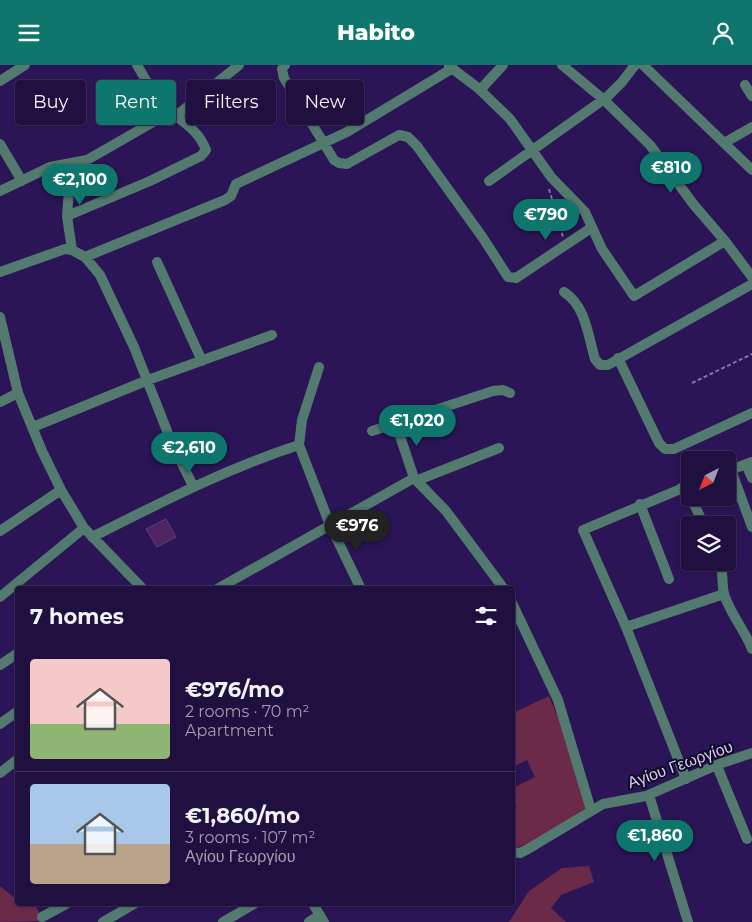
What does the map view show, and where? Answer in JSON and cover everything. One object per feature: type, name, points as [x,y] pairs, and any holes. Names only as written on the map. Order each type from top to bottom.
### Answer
[{"type":"street","points":[[0,81],[25,65]]},
{"type":"street","points":[[137,65],[145,80]]},
{"type":"street","points":[[68,216],[150,181],[201,156],[206,150],[203,141],[196,132],[176,115],[239,65]]},
{"type":"street","points":[[480,90],[503,65]]},
{"type":"street","points":[[562,65],[603,99],[650,145],[694,205],[725,241],[752,277]]},
{"type":"street","points":[[489,181],[534,151],[603,99],[622,82],[635,65]]},
{"type":"street","points":[[643,65],[752,170]]},
{"type":"street","points":[[282,66],[284,78],[334,160],[339,163],[347,164],[399,135],[408,137],[483,238],[508,277],[516,278],[591,227]]},
{"type":"street","points":[[85,257],[225,200],[231,196],[236,185],[325,144],[451,67],[480,90],[510,119],[551,177],[585,212],[602,249],[634,296],[725,241]]},
{"type":"street","points":[[746,85],[752,96]]},
{"type":"street","points":[[0,191],[50,167],[87,160],[148,125]]},
{"type":"street","points":[[724,143],[752,127]]},
{"type":"street","points":[[0,144],[22,181]]},
{"type":"street","points":[[71,163],[68,216],[72,250]]},
{"type":"street","points":[[0,272],[55,252],[72,250],[85,257],[100,275],[148,380],[172,441],[193,486]]},
{"type":"street","points":[[157,262],[202,361]]},
{"type":"street","points":[[564,292],[571,296],[582,311],[595,359],[600,365],[608,365],[752,284]]},
{"type":"street","points":[[0,317],[18,393],[61,490],[84,529],[140,586]]},
{"type":"street","points":[[33,427],[148,380],[272,335]]},
{"type":"street","points":[[618,358],[660,443],[665,449],[674,449],[752,413]]},
{"type":"street","points":[[319,367],[302,420],[300,445],[303,459],[330,525],[359,586]]},
{"type":"street","points":[[372,431],[493,391],[503,389],[510,393]]},
{"type":"street","points":[[0,401],[18,393]]},
{"type":"street","points":[[396,424],[416,479],[471,541],[502,586]]},
{"type":"street","points":[[92,537],[193,486],[255,459],[300,445]]},
{"type":"street","points":[[221,586],[416,479],[499,448]]},
{"type":"street","points":[[736,468],[749,463],[752,478]]},
{"type":"street","points":[[736,487],[752,527]]},
{"type":"street","points":[[681,488],[583,530],[626,627],[686,779]]},
{"type":"street","points":[[0,531],[61,490]]},
{"type":"street","points":[[640,504],[669,579]]},
{"type":"street","points":[[0,597],[84,529]]},
{"type":"street","points":[[723,571],[724,594],[734,619],[748,638],[752,648]]},
{"type":"street","points":[[626,627],[724,594]]},
{"type":"street","points":[[515,609],[558,700],[591,810]]},
{"type":"street","points":[[0,665],[15,655]]},
{"type":"street","points":[[0,724],[15,713]]},
{"type":"street","name":"Αγίου Γεωργίου","points":[[515,852],[520,853],[528,849],[603,804],[649,795],[752,753]]},
{"type":"street","points":[[0,773],[15,761]]},
{"type":"street","points":[[717,766],[747,839]]},
{"type":"street","points":[[649,795],[688,922]]},
{"type":"street","points":[[42,917],[62,906]]},
{"type":"street","points":[[103,922],[131,906]]},
{"type":"street","points":[[223,922],[251,906]]},
{"type":"street","points":[[310,922],[322,919],[314,906]]},
{"type":"path","points":[[551,177],[550,194],[564,245]]},
{"type":"path","points":[[692,383],[752,354]]},
{"type":"shaded area","points":[[549,696],[560,722],[586,808],[540,838],[515,847],[515,808],[517,807],[515,787],[535,777],[527,760],[515,766],[515,712]]},
{"type":"shaded area","points":[[589,866],[594,882],[561,895],[551,908],[566,922],[509,922],[529,891],[562,868]]},
{"type":"shaded area","points":[[0,886],[15,898],[15,906],[36,907],[44,921],[0,922]]},
{"type":"building","points":[[166,519],[176,537],[157,547],[146,529]]}]
